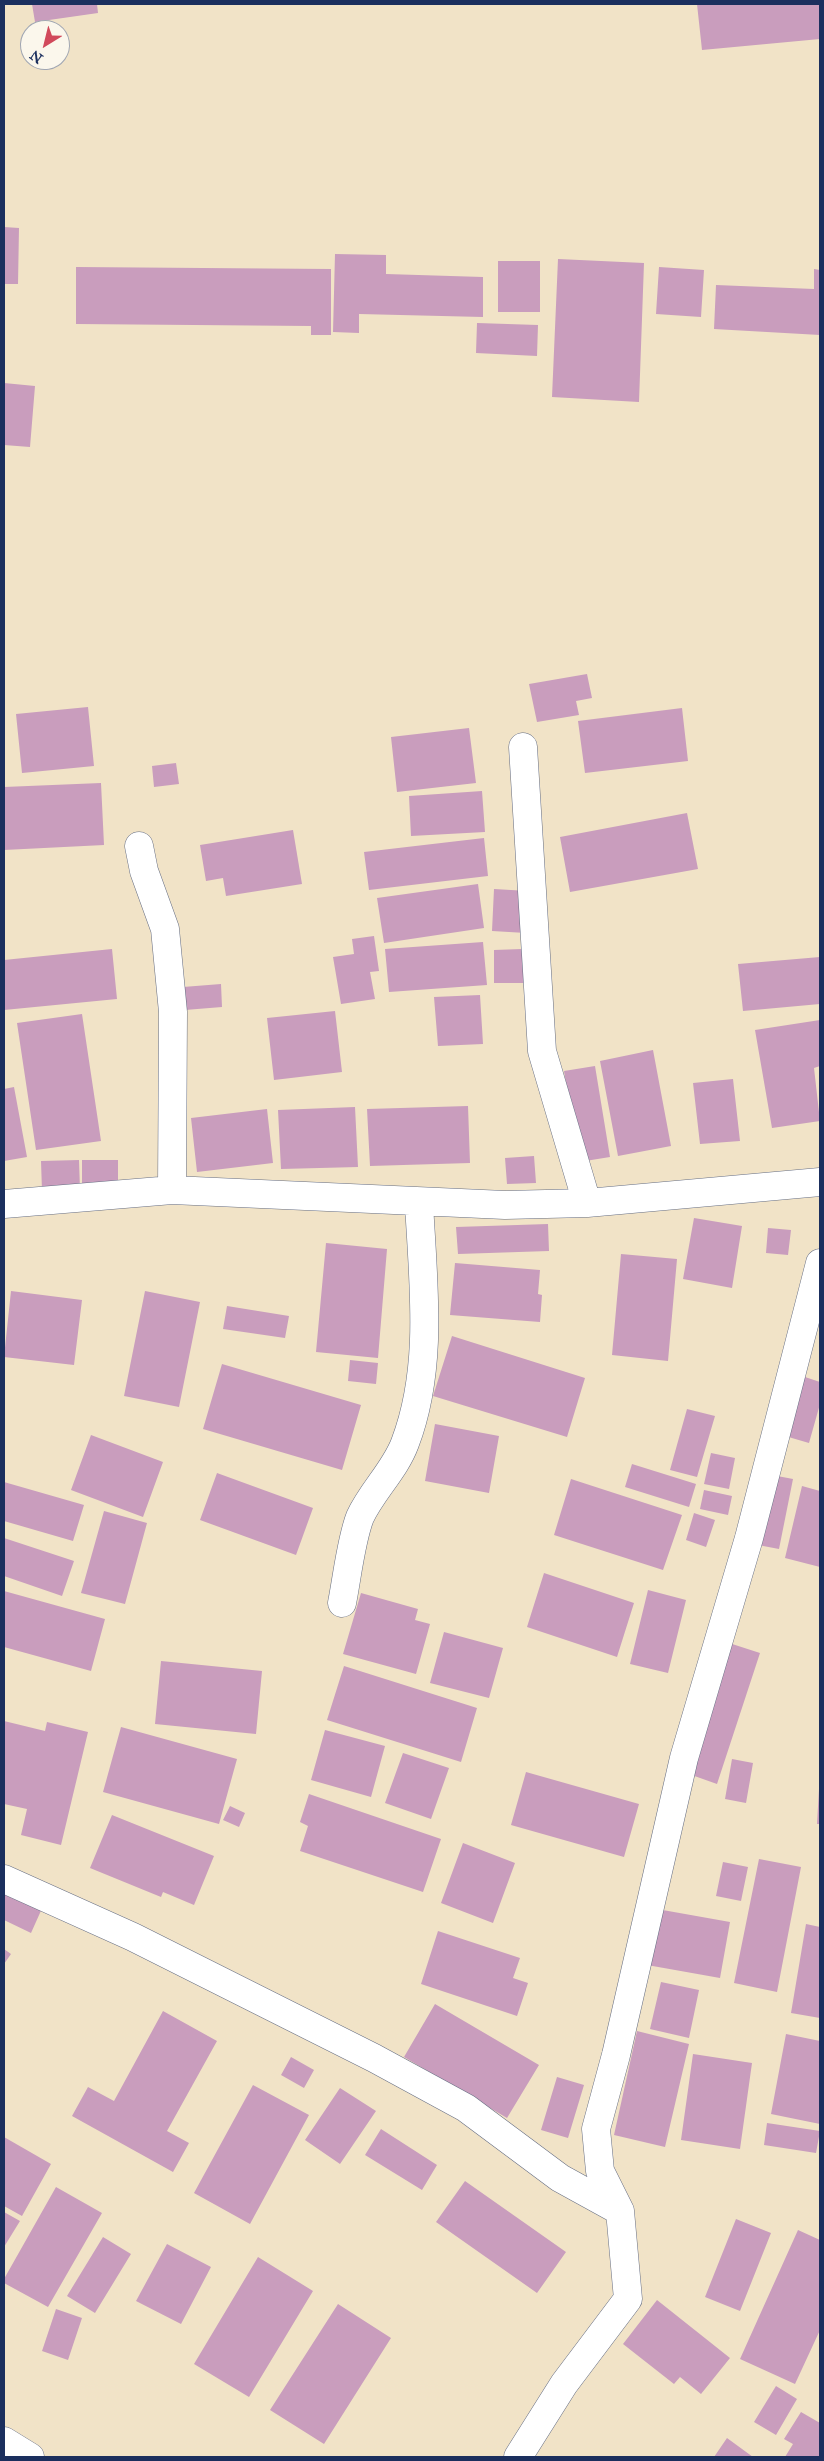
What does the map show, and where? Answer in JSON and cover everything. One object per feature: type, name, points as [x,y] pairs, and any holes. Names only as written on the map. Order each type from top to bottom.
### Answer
[{"type":"street","points":[[523,747],[542,1051],[587,1203]]},
{"type":"street","points":[[139,846],[144,871],[165,929],[172,1012],[172,1190]]},
{"type":"street","points":[[4,1204],[172,1190],[419,1203],[505,1205],[587,1203],[820,1182]]},
{"type":"street","points":[[342,1603],[359,1519],[405,1444],[415,1409],[423,1365],[425,1306],[419,1203]]},
{"type":"street","points":[[518,2457],[564,2384],[628,2299],[620,2211],[600,2171],[596,2129],[616,2055],[684,1758],[749,1538],[820,1263]]},
{"type":"street","points":[[4,1879],[133,1936],[382,2062],[466,2108],[560,2178],[620,2211]]},
{"type":"street","points":[[4,2441],[30,2457]]},
{"type":"building","points":[[32,4],[97,4],[98,13],[49,20],[35,20]]},
{"type":"building","points":[[697,4],[820,4],[820,39],[702,50]]},
{"type":"building","points":[[4,227],[19,228],[18,284],[4,284]]},
{"type":"building","points":[[335,254],[386,255],[386,274],[483,277],[483,317],[359,314],[359,333],[333,332]]},
{"type":"building","points":[[558,259],[644,263],[639,402],[552,397]]},
{"type":"building","points":[[498,261],[540,261],[540,312],[498,312]]},
{"type":"building","points":[[76,267],[331,269],[331,335],[311,335],[311,326],[76,324]]},
{"type":"building","points":[[659,267],[704,270],[701,317],[656,314]]},
{"type":"building","points":[[814,269],[820,270],[820,335],[714,329],[716,285],[814,289]]},
{"type":"building","points":[[477,323],[538,325],[537,356],[476,353]]},
{"type":"building","points":[[4,383],[35,386],[30,447],[4,445]]},
{"type":"building","points":[[587,674],[592,698],[576,701],[579,715],[537,722],[529,684]]},
{"type":"building","points":[[88,707],[94,766],[22,773],[16,714]]},
{"type":"building","points":[[682,708],[688,761],[585,773],[578,721]]},
{"type":"building","points":[[469,728],[476,783],[397,792],[391,737]]},
{"type":"building","points":[[176,763],[179,784],[154,787],[152,766]]},
{"type":"building","points":[[101,783],[104,845],[4,850],[4,787]]},
{"type":"building","points":[[482,791],[485,832],[411,836],[409,796]]},
{"type":"building","points":[[687,813],[698,869],[570,892],[560,837]]},
{"type":"building","points":[[293,830],[302,884],[226,896],[223,878],[206,881],[200,845]]},
{"type":"building","points":[[484,838],[488,876],[369,890],[364,852]]},
{"type":"building","points":[[478,884],[484,928],[384,943],[377,898]]},
{"type":"building","points":[[494,889],[528,891],[526,933],[492,931]]},
{"type":"building","points":[[374,936],[379,971],[370,972],[375,999],[341,1004],[333,957],[354,954],[352,939]]},
{"type":"building","points":[[483,942],[487,985],[389,992],[385,949]]},
{"type":"building","points":[[112,949],[117,999],[4,1010],[4,960]]},
{"type":"building","points":[[522,949],[524,983],[494,983],[494,950]]},
{"type":"building","points":[[820,957],[820,1004],[743,1011],[738,964]]},
{"type":"building","points":[[221,984],[222,1007],[185,1010],[183,987]]},
{"type":"building","points":[[480,995],[483,1044],[438,1046],[434,997]]},
{"type":"building","points":[[335,1011],[342,1072],[274,1080],[267,1018]]},
{"type":"building","points":[[82,1014],[101,1141],[36,1150],[17,1023]]},
{"type":"building","points":[[820,1020],[820,1066],[814,1068],[820,1121],[772,1128],[755,1030]]},
{"type":"building","points":[[653,1050],[671,1146],[618,1156],[600,1061]]},
{"type":"building","points":[[595,1066],[610,1157],[579,1162],[564,1071]]},
{"type":"building","points":[[733,1079],[740,1141],[700,1144],[693,1083]]},
{"type":"building","points":[[14,1087],[27,1157],[4,1161],[4,1089]]},
{"type":"building","points":[[468,1106],[470,1163],[370,1166],[367,1109]]},
{"type":"building","points":[[355,1107],[358,1167],[281,1169],[278,1110]]},
{"type":"building","points":[[267,1109],[273,1163],[197,1172],[191,1118]]},
{"type":"building","points":[[534,1156],[536,1183],[507,1184],[505,1158]]},
{"type":"building","points":[[79,1160],[80,1190],[42,1191],[41,1161]]},
{"type":"building","points":[[82,1160],[118,1160],[118,1187],[82,1187]]},
{"type":"building","points":[[694,1218],[742,1226],[732,1288],[683,1279]]},
{"type":"building","points":[[548,1224],[549,1251],[458,1254],[456,1227]]},
{"type":"building","points":[[768,1228],[791,1230],[788,1255],[766,1253]]},
{"type":"building","points":[[326,1243],[387,1249],[378,1358],[316,1352]]},
{"type":"building","points":[[621,1254],[677,1259],[668,1361],[612,1355]]},
{"type":"building","points":[[455,1263],[540,1270],[538,1294],[542,1295],[540,1322],[450,1315]]},
{"type":"building","points":[[11,1291],[82,1300],[74,1365],[4,1357]]},
{"type":"building","points":[[145,1291],[200,1302],[179,1407],[124,1396]]},
{"type":"building","points":[[227,1306],[289,1316],[285,1338],[223,1329]]},
{"type":"building","points":[[452,1336],[585,1378],[567,1437],[433,1396]]},
{"type":"building","points":[[350,1360],[378,1363],[376,1384],[348,1381]]},
{"type":"building","points":[[222,1364],[361,1405],[342,1470],[203,1429]]},
{"type":"building","points":[[802,1376],[820,1382],[820,1404],[809,1443],[785,1436]]},
{"type":"building","points":[[687,1409],[715,1416],[697,1477],[670,1470]]},
{"type":"building","points":[[435,1424],[499,1436],[489,1493],[425,1481]]},
{"type":"building","points":[[91,1435],[163,1462],[143,1517],[71,1490]]},
{"type":"building","points":[[711,1453],[735,1458],[729,1489],[704,1484]]},
{"type":"building","points":[[632,1464],[696,1484],[689,1507],[625,1487]]},
{"type":"building","points":[[217,1473],[313,1508],[296,1555],[200,1520]]},
{"type":"building","points":[[772,1475],[793,1479],[779,1549],[758,1545]]},
{"type":"building","points":[[571,1479],[682,1515],[663,1570],[554,1535]]},
{"type":"building","points":[[4,1482],[84,1505],[73,1541],[4,1521]]},
{"type":"building","points":[[802,1486],[820,1491],[820,1567],[785,1558]]},
{"type":"building","points":[[704,1490],[732,1496],[728,1515],[700,1509]]},
{"type":"building","points":[[104,1511],[147,1523],[125,1604],[81,1593]]},
{"type":"building","points":[[694,1513],[715,1520],[706,1547],[686,1540]]},
{"type":"building","points":[[4,1538],[74,1561],[62,1596],[4,1576]]},
{"type":"building","points":[[544,1573],[634,1603],[617,1657],[527,1627]]},
{"type":"building","points":[[648,1590],[686,1600],[668,1673],[630,1664]]},
{"type":"building","points":[[4,1591],[105,1619],[91,1671],[4,1647]]},
{"type":"building","points":[[361,1593],[418,1609],[415,1620],[430,1624],[416,1674],[343,1654]]},
{"type":"building","points":[[444,1632],[503,1648],[489,1698],[430,1683]]},
{"type":"building","points":[[729,1643],[760,1653],[717,1784],[686,1773]]},
{"type":"building","points":[[161,1661],[262,1671],[256,1734],[155,1724]]},
{"type":"building","points":[[344,1666],[477,1708],[461,1762],[327,1720]]},
{"type":"building","points":[[4,1721],[45,1731],[47,1722],[88,1732],[61,1845],[21,1835],[27,1809],[4,1804]]},
{"type":"building","points":[[121,1727],[237,1759],[219,1824],[103,1792]]},
{"type":"building","points":[[325,1730],[385,1746],[371,1797],[311,1780]]},
{"type":"building","points":[[403,1753],[449,1768],[431,1819],[385,1803]]},
{"type":"building","points":[[732,1759],[753,1763],[746,1803],[725,1799]]},
{"type":"building","points":[[526,1772],[639,1804],[624,1857],[511,1825]]},
{"type":"building","points":[[819,1789],[820,1824],[817,1824]]},
{"type":"building","points":[[309,1794],[441,1839],[423,1892],[300,1851],[308,1826],[300,1822]]},
{"type":"building","points":[[230,1806],[245,1813],[239,1827],[223,1820]]},
{"type":"building","points":[[112,1815],[214,1856],[194,1905],[163,1892],[161,1897],[90,1868]]},
{"type":"building","points":[[463,1843],[515,1863],[493,1923],[441,1903]]},
{"type":"building","points":[[759,1859],[801,1867],[777,1992],[734,1983]]},
{"type":"building","points":[[723,1862],[748,1867],[741,1901],[716,1896]]},
{"type":"building","points":[[4,1885],[44,1904],[31,1933],[4,1920]]},
{"type":"building","points":[[657,1909],[730,1922],[720,1978],[647,1965]]},
{"type":"building","points":[[806,1924],[820,1927],[820,2018],[791,2013]]},
{"type":"building","points":[[438,1931],[520,1958],[513,1978],[528,1983],[517,2016],[421,1984]]},
{"type":"building","points":[[4,1949],[11,1954],[4,1964]]},
{"type":"building","points":[[661,1982],[699,1990],[689,2038],[650,2029]]},
{"type":"building","points":[[435,2004],[539,2065],[507,2118],[404,2057]]},
{"type":"building","points":[[163,2011],[217,2041],[167,2131],[189,2143],[173,2172],[72,2116],[88,2087],[114,2101]]},
{"type":"building","points":[[637,2031],[689,2044],[665,2147],[614,2135]]},
{"type":"building","points":[[786,2034],[820,2041],[820,2124],[771,2114]]},
{"type":"building","points":[[693,2054],[752,2063],[740,2149],[681,2140]]},
{"type":"building","points":[[291,2057],[314,2070],[304,2088],[281,2075]]},
{"type":"building","points":[[557,2077],[584,2085],[568,2138],[541,2130]]},
{"type":"building","points":[[253,2085],[309,2115],[250,2224],[194,2193]]},
{"type":"building","points":[[340,2088],[376,2111],[340,2164],[305,2140]]},
{"type":"building","points":[[767,2123],[820,2131],[816,2153],[764,2145]]},
{"type":"building","points":[[381,2129],[437,2165],[422,2190],[365,2155]]},
{"type":"building","points":[[4,2137],[51,2164],[22,2216],[4,2206]]},
{"type":"building","points":[[465,2181],[566,2252],[537,2293],[436,2222]]},
{"type":"building","points":[[56,2187],[102,2213],[48,2307],[4,2283],[4,2279]]},
{"type":"building","points":[[4,2212],[20,2221],[4,2247]]},
{"type":"building","points":[[736,2219],[771,2233],[740,2311],[705,2297]]},
{"type":"building","points":[[798,2230],[820,2240],[820,2330],[795,2384],[740,2359]]},
{"type":"building","points":[[103,2237],[131,2254],[95,2313],[67,2296]]},
{"type":"building","points":[[167,2244],[211,2267],[181,2324],[136,2301]]},
{"type":"building","points":[[258,2257],[313,2291],[249,2397],[194,2364]]},
{"type":"building","points":[[657,2300],[730,2358],[701,2394],[680,2377],[674,2384],[623,2344]]},
{"type":"building","points":[[338,2304],[391,2338],[324,2444],[270,2410]]},
{"type":"building","points":[[56,2309],[82,2318],[68,2360],[42,2351]]},
{"type":"building","points":[[776,2386],[797,2399],[776,2435],[754,2422]]},
{"type":"building","points":[[801,2412],[820,2423],[820,2457],[785,2457],[793,2444],[784,2439]]},
{"type":"building","points":[[727,2438],[753,2457],[714,2457]]}]
